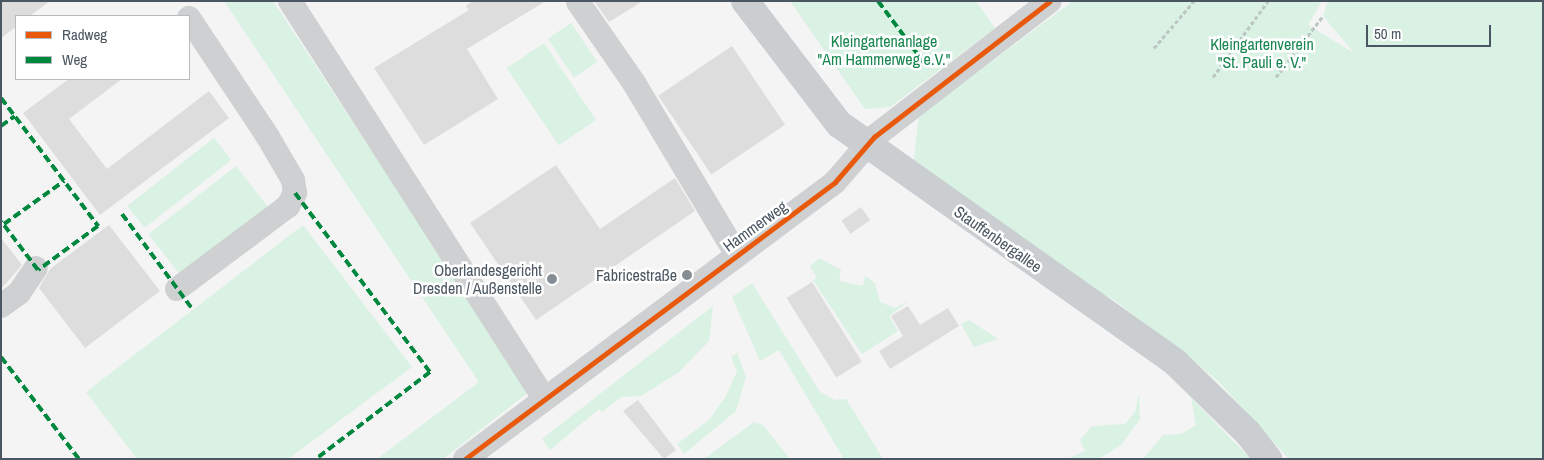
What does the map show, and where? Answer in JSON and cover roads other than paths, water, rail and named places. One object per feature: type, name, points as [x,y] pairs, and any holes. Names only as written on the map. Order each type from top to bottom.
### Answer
[{"type":"main road","name":"Stauffenbergallee","points":[[745,1],[839,124],[865,146],[1176,363],[1248,433],[1268,459]]},
{"type":"street","points":[[178,1],[187,15]]},
{"type":"street","points":[[290,1],[544,398]]},
{"type":"street","name":"Hammerweg","points":[[464,459],[835,182],[865,146],[1050,1]]},
{"type":"street","points":[[578,2],[634,83],[737,255]]},
{"type":"street","points":[[177,289],[288,206],[295,193],[293,180],[268,137],[190,20]]},
{"type":"street","points":[[1,306],[19,293],[36,268]]},
{"type":"place","name":"Fabricestraße","points":[[687,275]]},
{"type":"place","name":"Oberlandesgericht Dresden / Außenstelle","points":[[552,279]]},
{"type":"park label","name":"Kleingartenanlage \"Am Hammerweg e.V.\"","points":[[884,50]]},
{"type":"park label","name":"Kleingartenverein \"St. Pauli e. V.\"","points":[[1262,53]]}]
